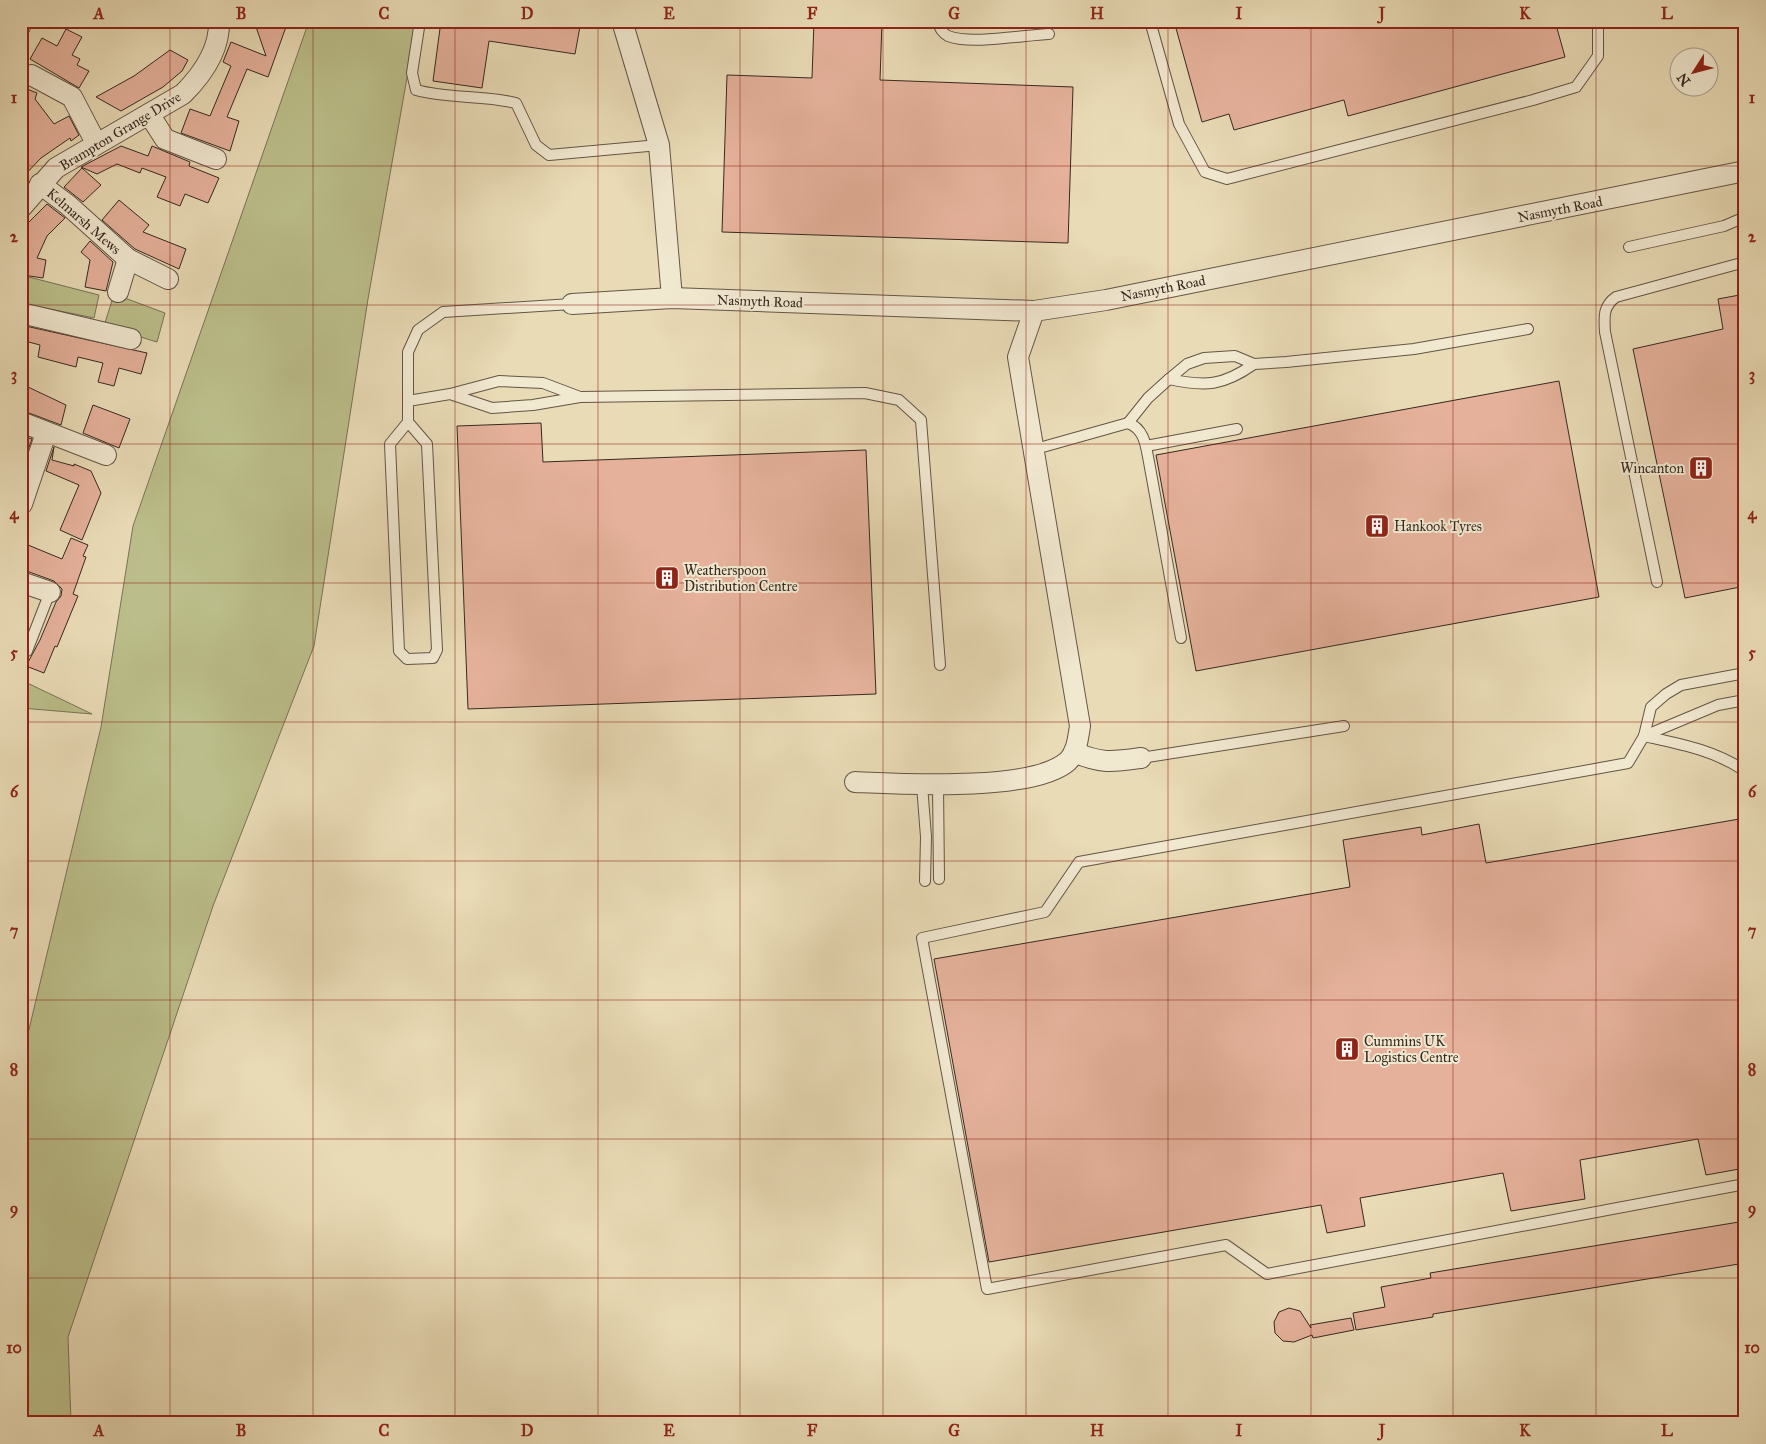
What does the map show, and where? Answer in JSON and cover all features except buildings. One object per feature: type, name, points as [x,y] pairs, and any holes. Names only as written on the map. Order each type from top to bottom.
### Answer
[{"type":"street","name":"Brampton Grange Drive","points":[[21,208],[40,184],[56,168],[183,94],[197,80],[214,47],[219,30],[219,21]]},
{"type":"street","points":[[622,21],[659,145],[672,298]]},
{"type":"street","points":[[31,75],[72,96],[96,143]]},
{"type":"street","points":[[149,114],[165,139],[216,159]]},
{"type":"street","name":"Nasmyth Road","points":[[572,304],[672,298],[1034,311],[1116,298],[1745,171]]},
{"type":"street","name":"Kelmarsh Mews","points":[[40,184],[68,205],[128,259],[168,279]]},
{"type":"street","name":"Kelmarsh Mews","points":[[118,292],[128,259]]},
{"type":"street","points":[[855,782],[930,785],[1032,778],[1056,770],[1068,760],[1078,742],[1080,726],[1032,450],[1018,357],[1034,311]]},
{"type":"street","points":[[21,314],[131,340]]},
{"type":"street","points":[[21,422],[106,455]]},
{"type":"street","points":[[22,504],[46,433]]},
{"type":"street","points":[[21,582],[50,592]]},
{"type":"street","points":[[1074,752],[1091,760],[1108,763],[1141,758]]},
{"type":"lane","points":[[420,21],[412,73],[416,90],[437,96],[497,98],[516,103],[536,145],[549,155],[659,145]]},
{"type":"lane","points":[[937,21],[941,30],[947,36],[963,40],[1049,34]]},
{"type":"lane","points":[[1150,21],[1179,124],[1204,172],[1227,179],[1533,100],[1576,87],[1598,56],[1598,21]]},
{"type":"lane","points":[[1629,246],[1724,226],[1745,217]]},
{"type":"lane","points":[[1657,582],[1605,332],[1604,314],[1608,302],[1616,296],[1745,262]]},
{"type":"lane","points":[[408,422],[427,444],[437,650],[432,658],[407,659],[398,652],[390,444],[408,422],[408,352],[418,330],[443,312],[572,304]]},
{"type":"lane","points":[[1032,450],[1128,423],[1148,398],[1169,379],[1188,364],[1204,358],[1235,356],[1254,364],[1414,349],[1528,329]]},
{"type":"lane","points":[[1169,379],[1195,385],[1213,383],[1234,378],[1254,364]]},
{"type":"lane","points":[[408,401],[450,394],[499,381],[543,383],[580,397]]},
{"type":"lane","points":[[450,394],[492,408],[533,405],[580,397],[865,393],[898,400],[920,420],[940,665]]},
{"type":"lane","points":[[1128,423],[1140,431],[1146,446],[1181,638]]},
{"type":"lane","points":[[1146,446],[1238,429]]},
{"type":"lane","points":[[21,648],[27,650],[50,592]]},
{"type":"lane","points":[[1745,673],[1681,686],[1666,694],[1651,707],[1644,736],[1628,763],[1079,862],[1045,912],[922,938],[987,1289],[1226,1245],[1268,1274],[1745,1184]]},
{"type":"lane","points":[[1644,736],[1718,705],[1745,700]]},
{"type":"lane","points":[[1141,758],[1344,726]]},
{"type":"lane","points":[[1644,736],[1705,750],[1727,759],[1745,771]]},
{"type":"lane","points":[[930,785],[939,879]]},
{"type":"lane","points":[[925,881],[930,785]]},
{"type":"green space","points":[[309,21],[417,21],[368,299],[314,646],[213,906],[68,1337],[71,1423],[21,1423],[21,1063],[101,727],[133,526]]},
{"type":"green space","points":[[21,275],[99,295],[94,318],[21,303]]},
{"type":"green space","points":[[114,294],[165,313],[157,342],[104,326]]},
{"type":"green space","points":[[21,680],[92,714],[21,708]]},
{"type":"place","name":"Wincanton","points":[[1701,468]]},
{"type":"place","name":"Hankook Tyres","points":[[1377,526]]},
{"type":"place","name":"Weatherspoon Distribution Centre","points":[[667,578]]},
{"type":"place","name":"Cummins UK Logistics Centre","points":[[1347,1049]]}]
